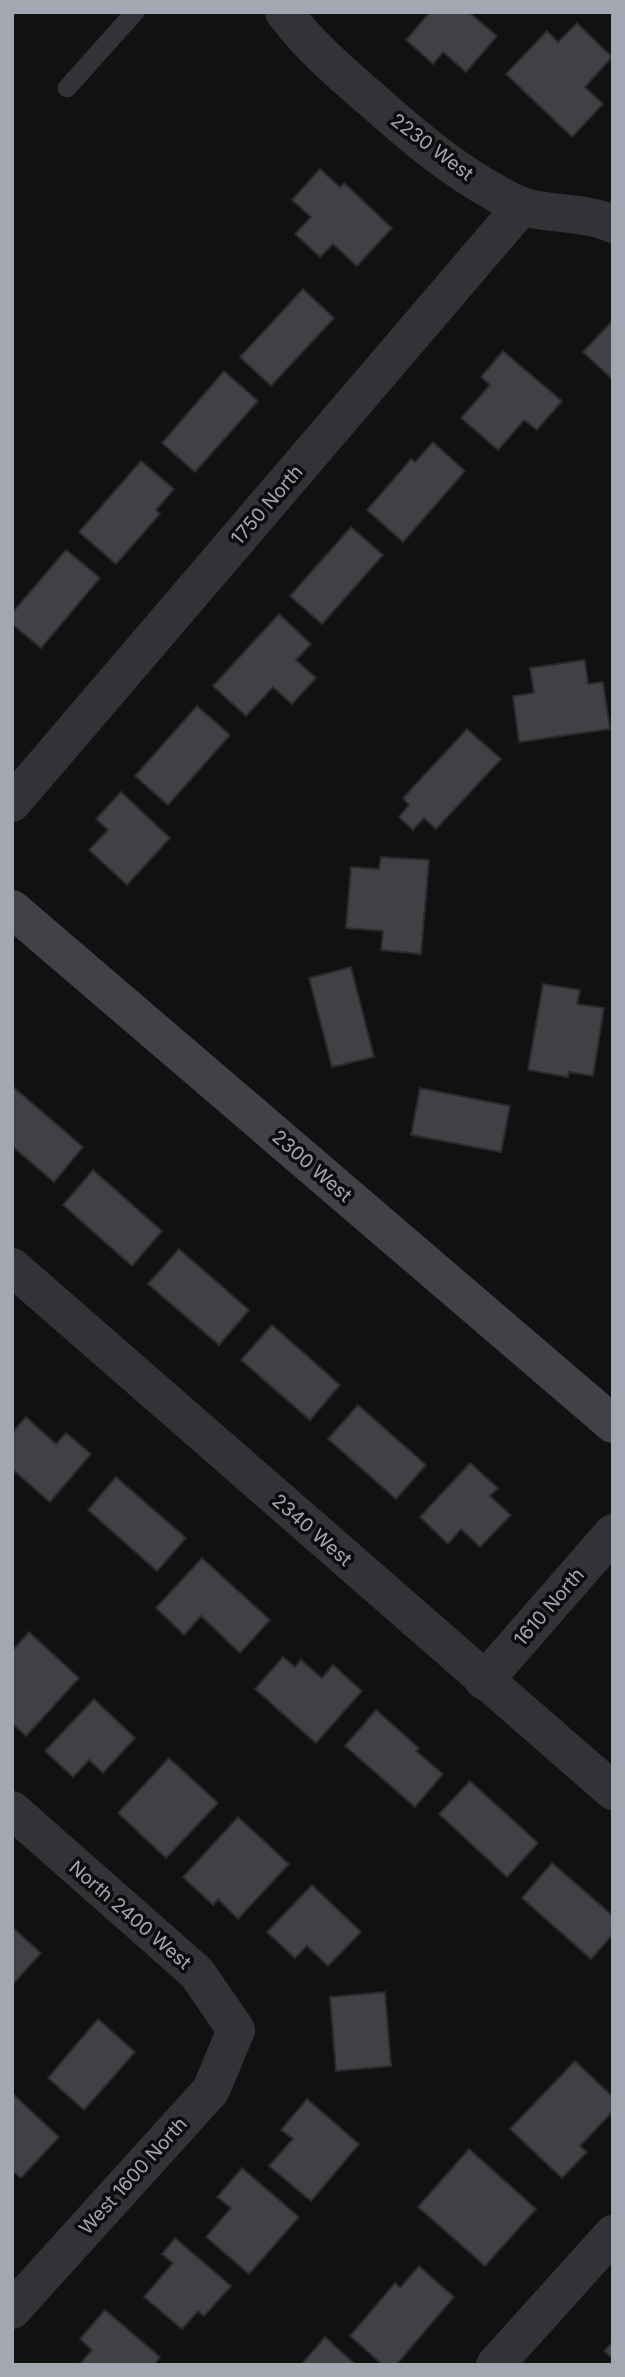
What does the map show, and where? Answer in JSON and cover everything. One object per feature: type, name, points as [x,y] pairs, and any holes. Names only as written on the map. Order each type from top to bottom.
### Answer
[{"type":"main road","name":"2300 West","points":[[12,909],[613,1424]]},
{"type":"street","name":"2230 West","points":[[284,12],[309,43],[413,136],[462,173],[522,206],[563,211],[613,225]]},
{"type":"street","name":"1750 North","points":[[12,803],[522,206]]},
{"type":"street","name":"2340 West","points":[[12,1267],[613,1791]]},
{"type":"street","name":"1610 North","points":[[484,1681],[613,1533]]},
{"type":"street","name":"North 2400 West","points":[[12,1810],[197,1973],[236,2030]]},
{"type":"street","name":"West 1600 North","points":[[12,2310],[211,2090],[236,2030]]},
{"type":"street","points":[[495,2365],[613,2234]]},
{"type":"lane","points":[[67,88],[135,12]]},
{"type":"building","points":[[430,12],[469,12],[497,36],[466,72],[443,52],[433,64],[406,40]]},
{"type":"building","points":[[577,23],[612,57],[585,87],[603,104],[572,137],[506,74],[547,31],[558,42]]},
{"type":"building","points":[[320,169],[340,187],[344,183],[392,228],[357,266],[333,244],[320,257],[295,234],[311,217],[292,200]]},
{"type":"building","points":[[303,289],[334,318],[271,386],[240,357]]},
{"type":"building","points":[[613,320],[613,380],[583,352]]},
{"type":"building","points":[[503,351],[562,401],[537,430],[524,420],[498,450],[461,418],[490,385],[481,377]]},
{"type":"building","points":[[224,371],[258,401],[195,472],[162,443]]},
{"type":"building","points":[[433,442],[465,471],[403,542],[367,510],[411,459],[415,462]]},
{"type":"building","points":[[141,461],[174,489],[156,510],[160,514],[116,564],[79,532]]},
{"type":"building","points":[[351,527],[383,555],[322,624],[290,596]]},
{"type":"building","points":[[66,550],[100,578],[41,648],[12,624],[12,613]]},
{"type":"building","points":[[279,614],[311,644],[296,660],[316,678],[292,704],[273,687],[246,716],[213,686]]},
{"type":"building","points":[[585,660],[588,684],[603,682],[610,729],[519,742],[513,696],[534,693],[530,668]]},
{"type":"building","points":[[197,706],[230,735],[168,805],[135,776]]},
{"type":"building","points":[[467,729],[501,759],[436,829],[424,818],[413,830],[399,817],[409,805],[403,798]]},
{"type":"building","points":[[121,792],[170,838],[127,885],[89,850],[108,830],[96,819]]},
{"type":"building","points":[[381,857],[429,860],[421,954],[381,950],[383,931],[346,928],[351,867],[379,869]]},
{"type":"building","points":[[351,967],[374,1057],[332,1067],[309,978]]},
{"type":"building","points":[[543,984],[580,990],[577,1004],[604,1008],[593,1076],[569,1072],[568,1077],[528,1070]]},
{"type":"building","points":[[12,1086],[83,1147],[54,1182],[12,1146]]},
{"type":"building","points":[[420,1088],[510,1106],[501,1152],[411,1135]]},
{"type":"building","points":[[93,1170],[162,1231],[132,1266],[63,1205]]},
{"type":"building","points":[[179,1249],[249,1310],[219,1345],[148,1284]]},
{"type":"building","points":[[272,1325],[340,1385],[310,1420],[241,1360]]},
{"type":"building","points":[[358,1405],[426,1465],[396,1499],[328,1439]]},
{"type":"building","points":[[26,1417],[56,1444],[66,1433],[91,1454],[50,1502],[12,1469],[12,1433]]},
{"type":"building","points":[[470,1463],[498,1488],[490,1496],[511,1515],[480,1547],[461,1529],[448,1544],[420,1517]]},
{"type":"building","points":[[116,1477],[186,1538],[157,1571],[88,1510]]},
{"type":"building","points":[[202,1558],[270,1620],[240,1653],[201,1616],[184,1635],[156,1608]]},
{"type":"building","points":[[29,1632],[79,1678],[26,1736],[12,1723],[12,1651]]},
{"type":"building","points":[[283,1657],[295,1667],[301,1660],[322,1678],[333,1665],[362,1691],[316,1743],[255,1689]]},
{"type":"building","points":[[94,1699],[135,1738],[103,1773],[89,1760],[73,1777],[45,1751]]},
{"type":"building","points":[[376,1710],[419,1748],[416,1751],[443,1774],[415,1807],[345,1746]]},
{"type":"building","points":[[169,1758],[218,1803],[166,1858],[118,1813]]},
{"type":"building","points":[[470,1781],[538,1843],[507,1877],[439,1814]]},
{"type":"building","points":[[238,1817],[289,1864],[238,1919],[218,1899],[213,1905],[183,1877]]},
{"type":"building","points":[[552,1863],[613,1916],[613,1934],[591,1959],[522,1898]]},
{"type":"building","points":[[312,1885],[361,1932],[328,1966],[307,1946],[295,1958],[267,1932]]},
{"type":"building","points":[[12,1927],[41,1953],[12,1985]]},
{"type":"building","points":[[385,1992],[391,2066],[336,2071],[330,1997]]},
{"type":"building","points":[[98,2019],[135,2052],[84,2110],[48,2078]]},
{"type":"building","points":[[575,2061],[613,2097],[613,2111],[580,2146],[587,2152],[562,2178],[510,2129]]},
{"type":"building","points":[[12,2093],[59,2137],[21,2178],[12,2171]]},
{"type":"building","points":[[307,2099],[359,2144],[311,2201],[269,2166],[293,2139],[281,2130]]},
{"type":"building","points":[[469,2149],[536,2209],[485,2266],[418,2207]]},
{"type":"building","points":[[242,2168],[299,2217],[249,2274],[206,2237],[231,2208],[217,2197]]},
{"type":"building","points":[[175,2238],[231,2286],[204,2316],[198,2311],[182,2329],[144,2297],[173,2263],[162,2254]]},
{"type":"building","points":[[419,2266],[454,2297],[396,2365],[383,2365],[350,2336],[395,2283],[400,2288]]},
{"type":"building","points":[[105,2310],[160,2357],[154,2365],[79,2365],[92,2350],[80,2339]]},
{"type":"building","points":[[325,2337],[356,2365],[301,2365]]},
{"type":"building","points":[[613,2342],[613,2359],[604,2351]]}]
